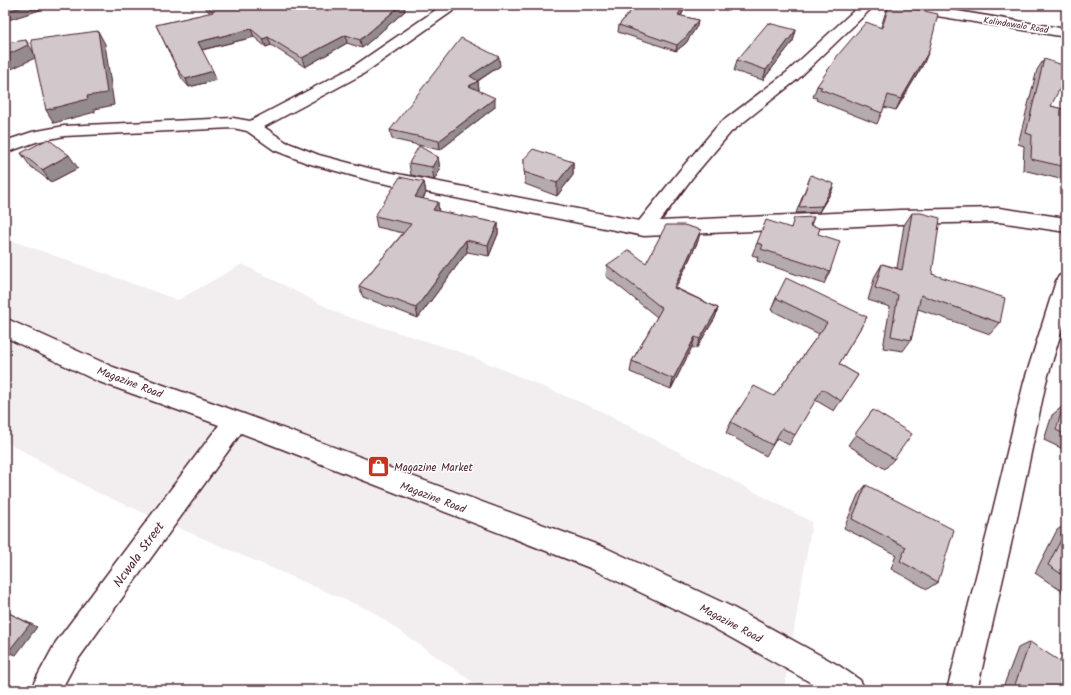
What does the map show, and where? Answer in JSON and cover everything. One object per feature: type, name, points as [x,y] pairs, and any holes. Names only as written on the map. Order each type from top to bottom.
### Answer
[{"type":"street","points":[[252,127],[357,71],[452,5]]},
{"type":"street","points":[[644,229],[686,174],[724,128],[792,76],[868,5]]},
{"type":"street","name":"Kalindawalo Road","points":[[894,5],[1066,34]]},
{"type":"street","points":[[5,146],[32,137],[64,131],[232,123],[252,127],[280,146],[320,161],[372,175],[644,229],[900,217],[999,215],[1066,225]]},
{"type":"street","points":[[962,690],[1005,514],[1035,382],[1066,281]]},
{"type":"street","name":"Magazine Road","points":[[5,327],[105,374],[236,421],[474,512],[597,556],[720,616],[828,675],[850,690]]},
{"type":"street","name":"Ncwala Street","points":[[45,690],[66,652],[236,421]]},
{"type":"shaded area","name":"Magazine Market","points":[[5,238],[178,300],[242,264],[342,315],[461,352],[601,411],[812,522],[784,690],[484,690],[371,611],[96,492],[5,441]]},
{"type":"building","points":[[5,5],[27,5],[5,12]]},
{"type":"building","points":[[207,5],[401,5],[360,40],[346,35],[302,58],[268,37],[263,39],[251,29],[198,42],[213,71],[186,79],[178,70],[156,25],[213,12]]},
{"type":"building","points":[[636,5],[684,5],[678,15],[698,20],[687,36],[677,45],[619,25]]},
{"type":"building","points":[[889,5],[897,5],[938,14],[929,51],[901,99],[888,95],[882,113],[820,89],[822,87],[817,86],[838,55],[866,22],[882,28]]},
{"type":"building","points":[[768,23],[796,30],[766,70],[737,60]]},
{"type":"building","points":[[98,31],[107,93],[87,96],[88,99],[46,110],[31,40]]},
{"type":"building","points":[[461,38],[499,57],[470,76],[478,81],[469,86],[495,98],[439,141],[390,130]]},
{"type":"building","points":[[26,40],[28,45],[5,56],[5,43]]},
{"type":"building","points":[[1044,59],[1066,66],[1066,76],[1051,106],[1066,110],[1066,167],[1031,159],[1032,135],[1026,133]]},
{"type":"building","points":[[48,139],[69,155],[42,170],[21,153]]},
{"type":"building","points":[[419,146],[438,157],[432,167],[409,163]]},
{"type":"building","points":[[533,149],[573,162],[557,183],[524,172],[524,159]]},
{"type":"building","points":[[811,175],[834,184],[822,206],[799,207]]},
{"type":"building","points":[[400,177],[424,182],[415,197],[438,202],[433,210],[498,223],[488,245],[466,240],[416,308],[359,286],[411,224],[375,216]]},
{"type":"building","points":[[912,213],[921,213],[940,218],[932,274],[1005,298],[1000,323],[921,295],[911,340],[891,336],[898,295],[875,288],[882,264],[902,270]]},
{"type":"building","points":[[814,217],[810,225],[820,228],[818,234],[840,241],[830,271],[761,249],[763,245],[757,243],[766,220],[791,228],[794,218]]},
{"type":"building","points":[[666,225],[684,225],[701,230],[674,288],[718,308],[700,339],[695,337],[673,379],[632,361],[662,308],[607,265],[629,250],[646,263]]},
{"type":"building","points":[[786,278],[867,317],[839,364],[858,375],[841,401],[822,389],[795,435],[782,428],[772,445],[731,422],[754,386],[774,396],[827,323],[776,298]]},
{"type":"building","points":[[1063,406],[1066,407],[1066,435],[1056,430]]},
{"type":"building","points":[[873,410],[912,434],[894,459],[855,434]]},
{"type":"building","points":[[866,485],[954,530],[938,582],[900,561],[906,547],[852,519]]},
{"type":"building","points":[[1066,530],[1066,577],[1048,565]]},
{"type":"building","points":[[5,611],[30,624],[8,652],[5,650]]},
{"type":"building","points":[[1030,642],[1066,665],[1066,690],[1013,690]]},
{"type":"place","name":"Magazine Market","points":[[379,467]]}]
